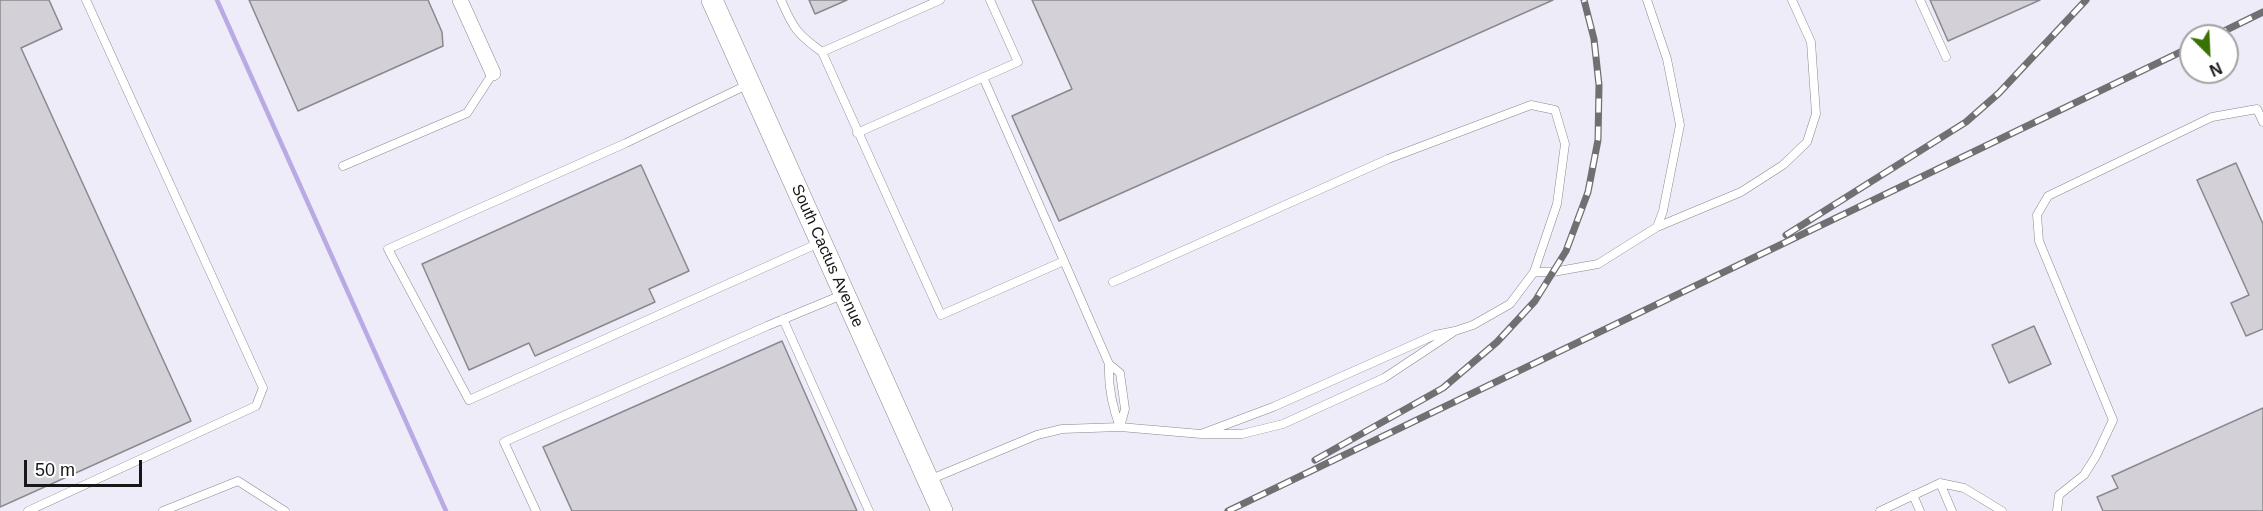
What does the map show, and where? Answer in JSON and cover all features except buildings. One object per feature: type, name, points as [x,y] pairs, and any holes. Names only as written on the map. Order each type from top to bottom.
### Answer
[{"type":"main road","name":"South Cactus Avenue","points":[[712,0],[942,511]]},
{"type":"street","points":[[460,0],[493,73]]},
{"type":"lane","points":[[28,511],[255,406],[263,388],[87,0]]},
{"type":"lane","points":[[781,0],[793,27],[801,37],[822,52],[941,315],[1064,261]]},
{"type":"lane","points":[[822,52],[940,0]]},
{"type":"lane","points":[[857,133],[1018,62],[990,0]]},
{"type":"lane","points":[[1647,0],[1667,59],[1680,125],[1663,211],[1657,227]]},
{"type":"lane","points":[[1534,272],[1553,272],[1598,264],[1657,227],[1741,192],[1783,165],[1807,142],[1816,114],[1811,42],[1792,0]]},
{"type":"lane","points":[[1920,0],[1946,57]]},
{"type":"lane","points":[[343,166],[467,113],[493,73]]},
{"type":"lane","points":[[983,78],[1109,364],[1120,373],[1125,409],[1120,427]]},
{"type":"lane","points":[[750,84],[636,138],[388,249],[469,400],[820,242]]},
{"type":"lane","points":[[927,481],[1037,435],[1062,429],[1120,427],[1201,435],[1242,434],[1283,424],[1384,378],[1455,332],[1473,325],[1510,304],[1534,272],[1557,204],[1565,144],[1555,110],[1531,105],[1389,159],[1113,282]]},
{"type":"lane","points":[[2057,511],[2059,495],[2084,475],[2113,420],[2039,242],[2037,215],[2048,196],[2212,117],[2257,109],[2263,122]]},
{"type":"lane","points":[[536,511],[504,442],[844,294]]},
{"type":"lane","points":[[783,320],[869,511]]},
{"type":"lane","points":[[1201,435],[1273,407],[1435,334],[1455,332]]},
{"type":"lane","points":[[1109,364],[1108,378],[1112,406],[1120,427]]},
{"type":"lane","points":[[163,511],[238,481],[285,511]]},
{"type":"lane","points":[[1940,483],[1952,511]]},
{"type":"lane","points":[[1880,511],[1940,483],[1964,488],[2002,511]]},
{"type":"lane","points":[[1913,495],[1920,511]]},
{"type":"shaded area","points":[[0,0],[2263,0],[2263,511],[0,511]]},
{"type":"waterway","points":[[217,0],[446,511]]},
{"type":"railway","points":[[1315,460],[1443,388],[1497,342],[1535,301],[1566,251],[1588,192],[1598,140],[1599,85],[1594,39],[1584,0]]},
{"type":"railway","points":[[1786,235],[1966,122],[1999,93],[2086,0]]},
{"type":"railway","points":[[2238,24],[2263,12]]},
{"type":"railway","points":[[1228,511],[2179,53]]}]
